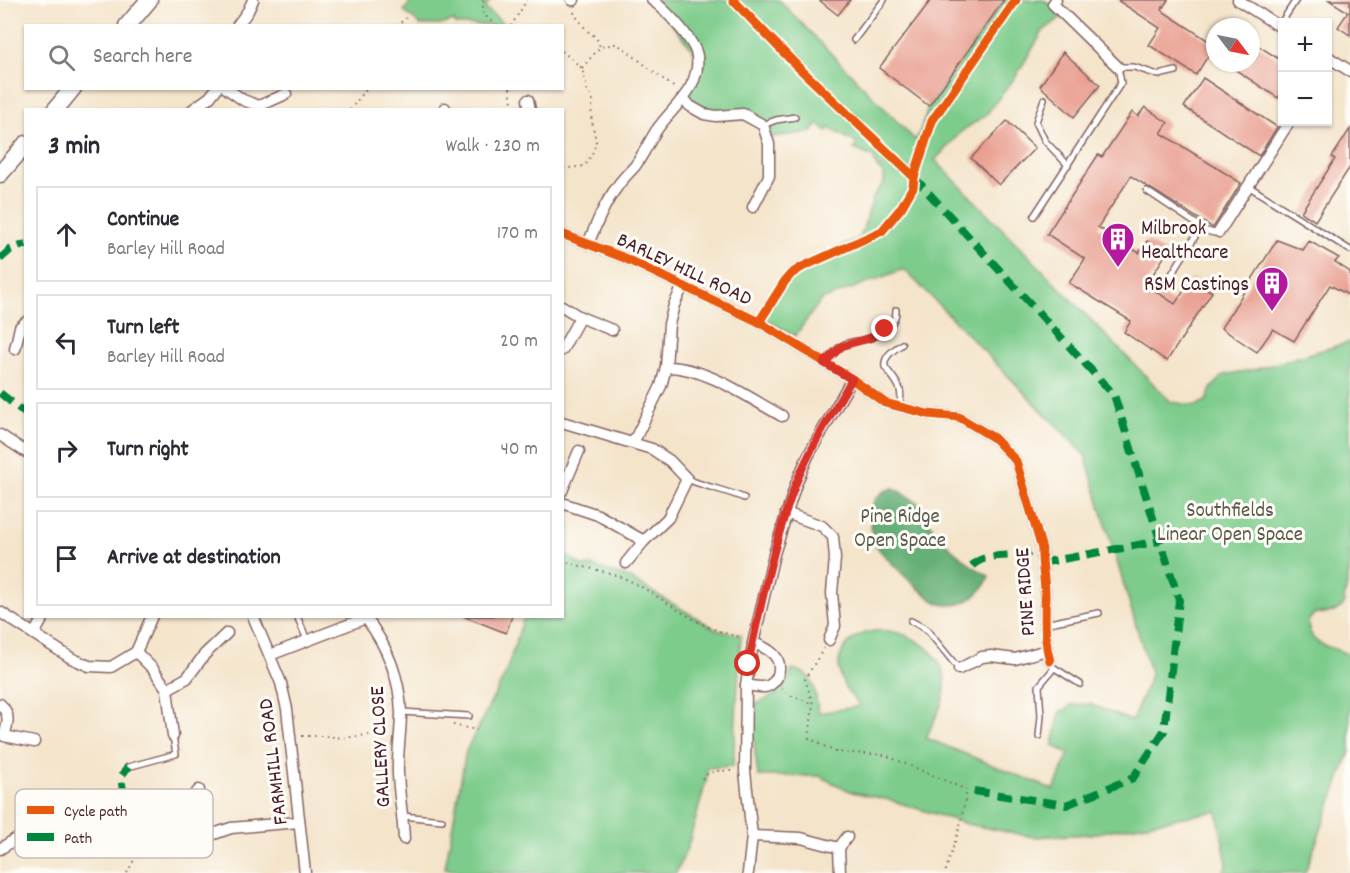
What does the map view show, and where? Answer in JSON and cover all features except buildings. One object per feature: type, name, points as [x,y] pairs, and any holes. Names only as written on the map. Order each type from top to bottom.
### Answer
[{"type":"main road","points":[[129,24],[149,0]]},
{"type":"main road","points":[[57,108],[71,90]]},
{"type":"main road","points":[[0,174],[24,146]]},
{"type":"street","points":[[238,24],[248,11],[252,0]]},
{"type":"street","points":[[588,244],[616,188],[636,165],[669,114],[685,98],[696,69],[697,55],[692,44],[668,14],[652,0]]},
{"type":"street","points":[[1056,0],[1053,4],[1118,67]]},
{"type":"street","points":[[1238,0],[1278,25]]},
{"type":"street","points":[[1332,60],[1350,71]]},
{"type":"street","points":[[195,108],[215,90]]},
{"type":"street","points":[[229,90],[243,100],[259,106],[286,94]]},
{"type":"street","points":[[685,98],[690,106],[704,114],[716,116],[743,114],[762,125],[769,144],[769,176],[753,207]]},
{"type":"street","points":[[1219,232],[1286,126]]},
{"type":"street","name":"BARLEY HILL ROAD","points":[[564,235],[622,257],[759,322],[852,379]]},
{"type":"street","points":[[633,443],[661,386],[666,367],[669,324],[674,305],[683,286]]},
{"type":"street","points":[[564,307],[580,317],[612,330]]},
{"type":"street","points":[[564,346],[580,317]]},
{"type":"street","points":[[15,349],[20,327],[24,324]]},
{"type":"street","points":[[666,367],[692,371],[708,377],[782,416]]},
{"type":"street","points":[[748,873],[752,836],[746,771],[746,685],[753,641],[786,513],[808,456],[852,379]]},
{"type":"street","name":"PINE RIDGE","points":[[852,379],[885,403],[928,414],[959,417],[994,438],[1016,461],[1042,549],[1041,563],[1046,599],[1044,624],[1050,660],[991,656],[982,657],[959,669]]},
{"type":"street","points":[[564,423],[652,449],[670,461],[687,479],[668,518],[644,541],[626,563]]},
{"type":"street","points":[[0,435],[24,451]]},
{"type":"street","points":[[564,486],[579,451]]},
{"type":"street","points":[[564,504],[598,515],[644,541]]},
{"type":"street","points":[[786,513],[822,526],[833,537],[835,558],[832,593],[835,626],[829,640]]},
{"type":"street","points":[[0,612],[70,658],[89,666],[111,667],[136,652],[151,618]]},
{"type":"street","points":[[34,634],[43,618]]},
{"type":"street","name":"FARMHILL ROAD","points":[[254,618],[281,683],[290,736],[305,873]]},
{"type":"street","name":"GALLERY CLOSE","points":[[270,655],[366,618],[381,638],[399,689],[401,724],[398,775],[404,839]]},
{"type":"street","points":[[167,689],[187,678],[205,654],[227,633]]},
{"type":"street","points":[[746,685],[770,686],[779,674],[780,667],[772,652],[753,641]]},
{"type":"street","points":[[136,652],[153,669],[167,689],[173,736]]},
{"type":"street","points":[[0,704],[8,714],[4,736],[34,742]]},
{"type":"street","points":[[213,834],[231,828],[299,822]]},
{"type":"street","points":[[752,836],[801,838],[839,848]]},
{"type":"street","points":[[840,873],[839,848],[847,837]]},
{"type":"street","points":[[0,849],[15,840]]},
{"type":"lane","points":[[854,40],[884,0]]},
{"type":"lane","points":[[1286,18],[1296,0]]},
{"type":"lane","points":[[1034,216],[1121,83],[1118,67],[1134,68],[1158,75],[1176,70]]},
{"type":"lane","points":[[1044,99],[1036,122],[1045,141],[1068,165]]},
{"type":"lane","points":[[762,125],[795,117]]},
{"type":"lane","points":[[1248,186],[1350,250]]},
{"type":"lane","points":[[1147,191],[1201,227],[1210,232],[1219,232]]},
{"type":"lane","points":[[1170,278],[1201,227]]},
{"type":"lane","points":[[824,363],[842,346],[873,337],[885,329],[897,316],[896,310]]},
{"type":"lane","points":[[899,406],[902,398],[901,390],[884,362],[902,344]]},
{"type":"lane","points":[[687,479],[713,489],[726,490],[744,498]]},
{"type":"lane","points":[[1044,624],[1099,614]]},
{"type":"lane","points":[[298,618],[307,640]]},
{"type":"lane","points":[[911,621],[926,629],[959,669]]},
{"type":"lane","points":[[1039,736],[1041,716],[1039,686],[1050,660],[1080,684]]},
{"type":"lane","points":[[401,712],[468,716]]},
{"type":"lane","points":[[128,767],[176,754],[173,736]]},
{"type":"lane","points":[[403,816],[442,820]]},
{"type":"path","points":[[483,0],[483,14],[494,24]]},
{"type":"path","points":[[512,24],[527,0]]},
{"type":"path","points":[[573,0],[575,16],[597,37],[600,46]]},
{"type":"path","points":[[398,24],[406,18]]},
{"type":"path","points":[[582,68],[600,46],[615,44],[666,80],[685,98]]},
{"type":"path","points":[[564,53],[582,68],[587,90],[593,99],[591,116],[596,141],[585,166],[564,169]]},
{"type":"path","points":[[352,108],[365,90]]},
{"type":"path","points":[[510,90],[513,108]]},
{"type":"path","points":[[564,562],[629,580],[716,631],[753,641]]},
{"type":"path","points":[[829,640],[806,679],[813,704],[809,738],[835,752],[885,755],[967,790],[960,826],[945,873]]},
{"type":"path","points":[[774,680],[789,695],[813,704]]},
{"type":"path","points":[[290,736],[323,735],[344,738],[363,736],[390,732],[401,724]]},
{"type":"path","points":[[449,724],[477,730]]},
{"type":"path","points":[[702,779],[706,774],[716,771],[746,771]]},
{"type":"path","points":[[128,873],[135,858]]},
{"type":"green space","points":[[412,0],[490,0],[485,8],[504,24],[456,24],[454,21],[444,24],[419,24],[404,11]]},
{"type":"green space","name":"Southfields Linear Open Space","points":[[652,0],[779,0],[915,140],[929,106],[1004,0],[1044,0],[1064,15],[1043,31],[1016,76],[986,115],[962,131],[935,160],[1171,402],[1196,406],[1207,400],[1211,389],[1224,375],[1257,369],[1350,342],[1350,568],[1343,606],[1334,612],[1314,614],[1308,621],[1310,631],[1317,642],[1350,656],[1350,751],[1305,873],[1223,873],[1227,864],[1217,811],[1091,834],[1033,837],[967,824],[890,800],[852,792],[819,776],[758,776],[752,728],[756,704],[783,687],[792,670],[800,671],[810,679],[815,691],[818,713],[860,706],[844,685],[839,670],[839,660],[846,646],[858,636],[873,631],[889,631],[905,635],[932,653],[941,667],[945,682],[944,697],[926,738],[1054,790],[1069,753],[1053,746],[1060,711],[1068,709],[1070,705],[1090,704],[1132,721],[1151,675],[1085,455],[904,269],[821,300],[795,336],[767,320],[763,309],[790,269],[860,238],[874,195],[884,183],[884,174],[875,165],[874,157],[854,149],[857,143],[829,128],[827,131],[818,124],[812,132],[773,137],[753,121],[718,117],[684,99],[697,55]]},
{"type":"green space","name":"Pine Ridge Open Space","points":[[894,488],[920,504],[937,536],[972,566],[989,576],[976,595],[956,604],[941,604],[916,586],[877,547],[872,538],[872,508],[881,494]]},
{"type":"green space","points":[[564,555],[583,566],[592,566],[629,578],[717,630],[741,635],[733,766],[707,768],[707,778],[688,846],[676,873],[464,873],[445,868],[466,751],[505,675],[524,618],[564,618]]},
{"type":"marked path","points":[[913,176],[1114,395],[1179,600],[1164,731],[1133,778],[1066,805],[967,790]]},
{"type":"marked path","points":[[0,259],[10,250],[24,245]]},
{"type":"marked path","points":[[0,393],[24,412]]},
{"type":"marked path","points":[[1041,563],[1160,541]]},
{"type":"marked path","points":[[972,566],[989,557],[1023,554],[1042,549]]},
{"type":"marked path","points":[[123,789],[121,776],[128,767]]},
{"type":"cycle path","points":[[733,0],[797,66],[914,177]]},
{"type":"cycle path","points":[[759,322],[791,274],[882,231],[901,208],[913,187],[914,177],[932,121],[1016,0]]},
{"type":"cycle path","points":[[564,235],[622,257],[759,322],[852,379],[885,403],[928,414],[959,417],[994,438],[1016,461],[1042,549],[1046,635],[1050,661]]},
{"type":"place","name":"Milbrook Healthcare","points":[[1118,268]]},
{"type":"place","name":"RSM Castings","points":[[1272,312]]},
{"type":"route","points":[[748,664],[774,554],[796,484],[808,456],[852,379],[824,363],[842,346],[873,337],[885,329]]}]
